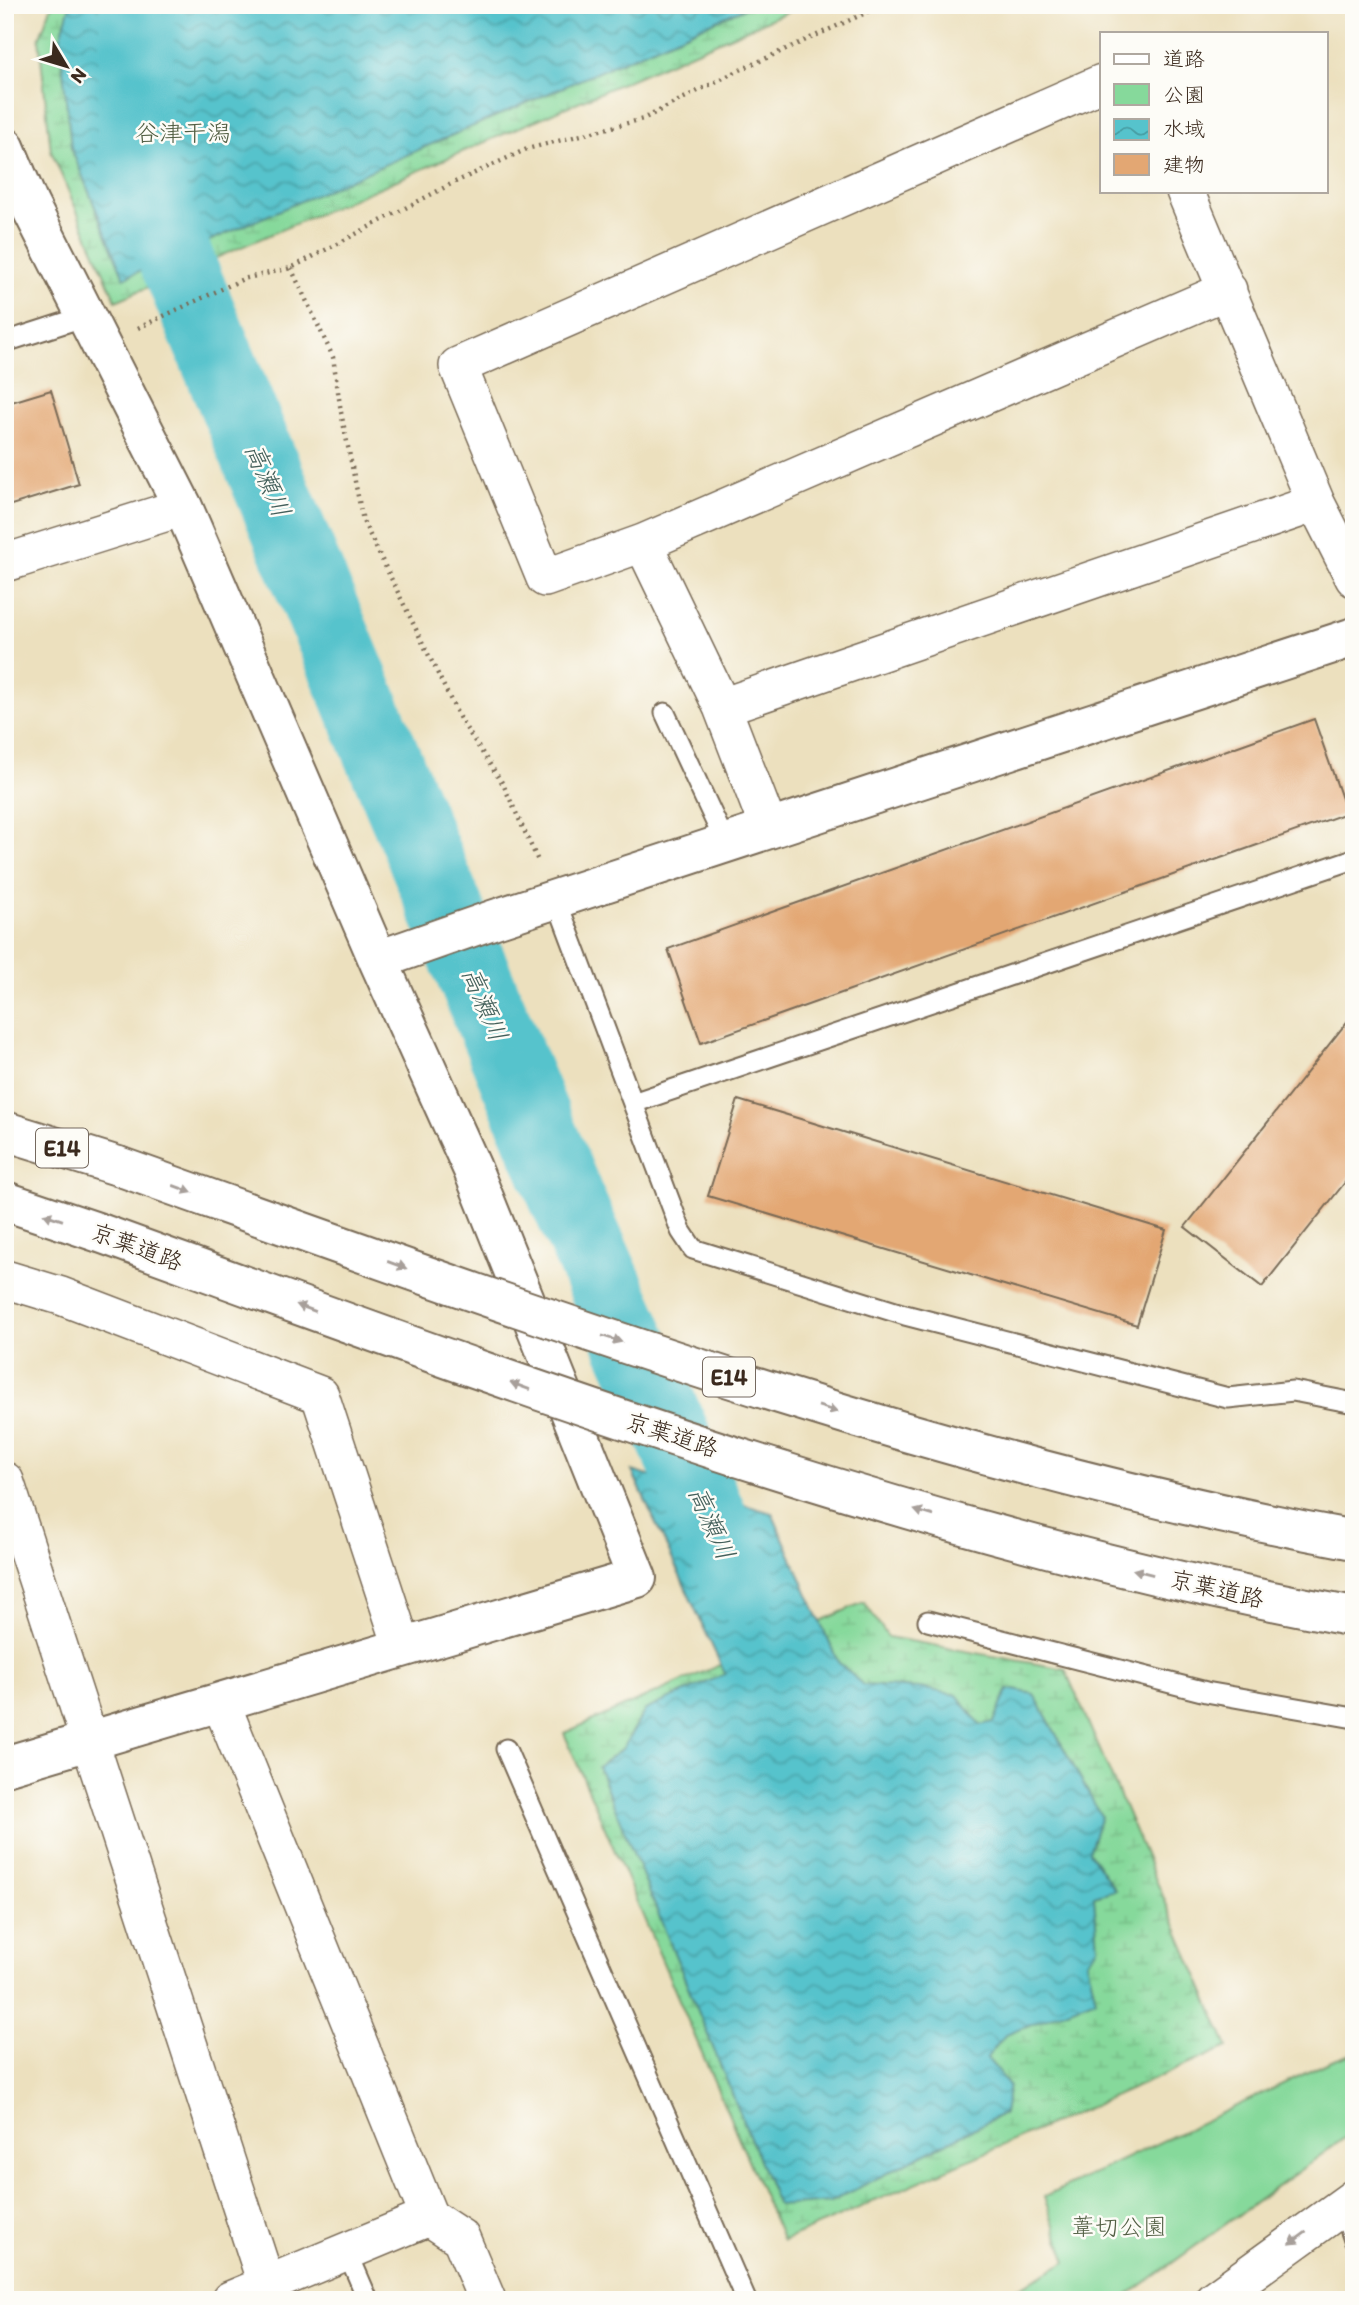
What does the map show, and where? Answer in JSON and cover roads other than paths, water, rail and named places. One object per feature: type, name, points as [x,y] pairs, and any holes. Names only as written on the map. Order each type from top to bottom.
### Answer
[{"type":"main road","points":[[5,147],[29,204],[183,507],[390,956],[637,1578],[5,1766]]},
{"type":"main road","points":[[390,956],[495,919],[1354,637]]},
{"type":"main road","name":"E14","points":[[5,1131],[118,1166],[554,1321],[832,1410],[1067,1475],[1280,1526],[1354,1540]]},
{"type":"main road","name":"京葉道路","points":[[5,1201],[530,1390],[818,1482],[1044,1548],[1255,1599],[1354,1617]]},
{"type":"street","points":[[1100,84],[458,366],[545,578],[643,543],[1228,290]]},
{"type":"street","points":[[1185,192],[1316,503],[1354,578]]},
{"type":"street","points":[[722,706],[1316,503]]},
{"type":"street","points":[[5,563],[183,507]]},
{"type":"street","points":[[643,543],[722,706],[769,829]]},
{"type":"street","points":[[5,1279],[61,1296],[320,1395],[402,1646]]},
{"type":"street","points":[[5,1481],[266,2283]]},
{"type":"street","points":[[221,1703],[429,2217],[461,2238],[487,2300]]},
{"type":"street","points":[[1213,2300],[1348,2202]]},
{"type":"street","points":[[230,2300],[429,2217]]},
{"type":"lane","points":[[5,342],[86,316]]},
{"type":"lane","points":[[665,713],[726,844]]},
{"type":"lane","points":[[633,1103],[1354,859]]},
{"type":"lane","points":[[556,899],[681,1231],[693,1249],[905,1315],[1228,1398],[1293,1391],[1354,1403]]},
{"type":"lane","points":[[928,1621],[1206,1692],[1354,1718]]},
{"type":"lane","points":[[506,1749],[746,2300]]},
{"type":"lane","points":[[1348,2202],[1354,2241]]},
{"type":"lane","points":[[346,2250],[368,2300]]},
{"type":"water","name":"谷津干潟","points":[[70,5],[752,5],[124,278],[71,148],[60,40]]},
{"type":"water","points":[[632,1471],[772,1513],[838,1662],[863,1685],[920,1688],[957,1695],[980,1725],[994,1722],[1008,1689],[1034,1694],[1101,1816],[1089,1852],[1115,1890],[1094,1896],[1098,1948],[1087,1962],[1096,1999],[1006,2034],[987,2058],[1009,2085],[1004,2113],[831,2202],[778,2206],[598,1767],[623,1748],[645,1710],[725,1674]]},
{"type":"waterway","name":"高瀬川","points":[[137,5],[134,158],[566,1197],[740,1585]]},
{"type":"park label","name":"葦切公園","points":[[1119,2227]]}]
